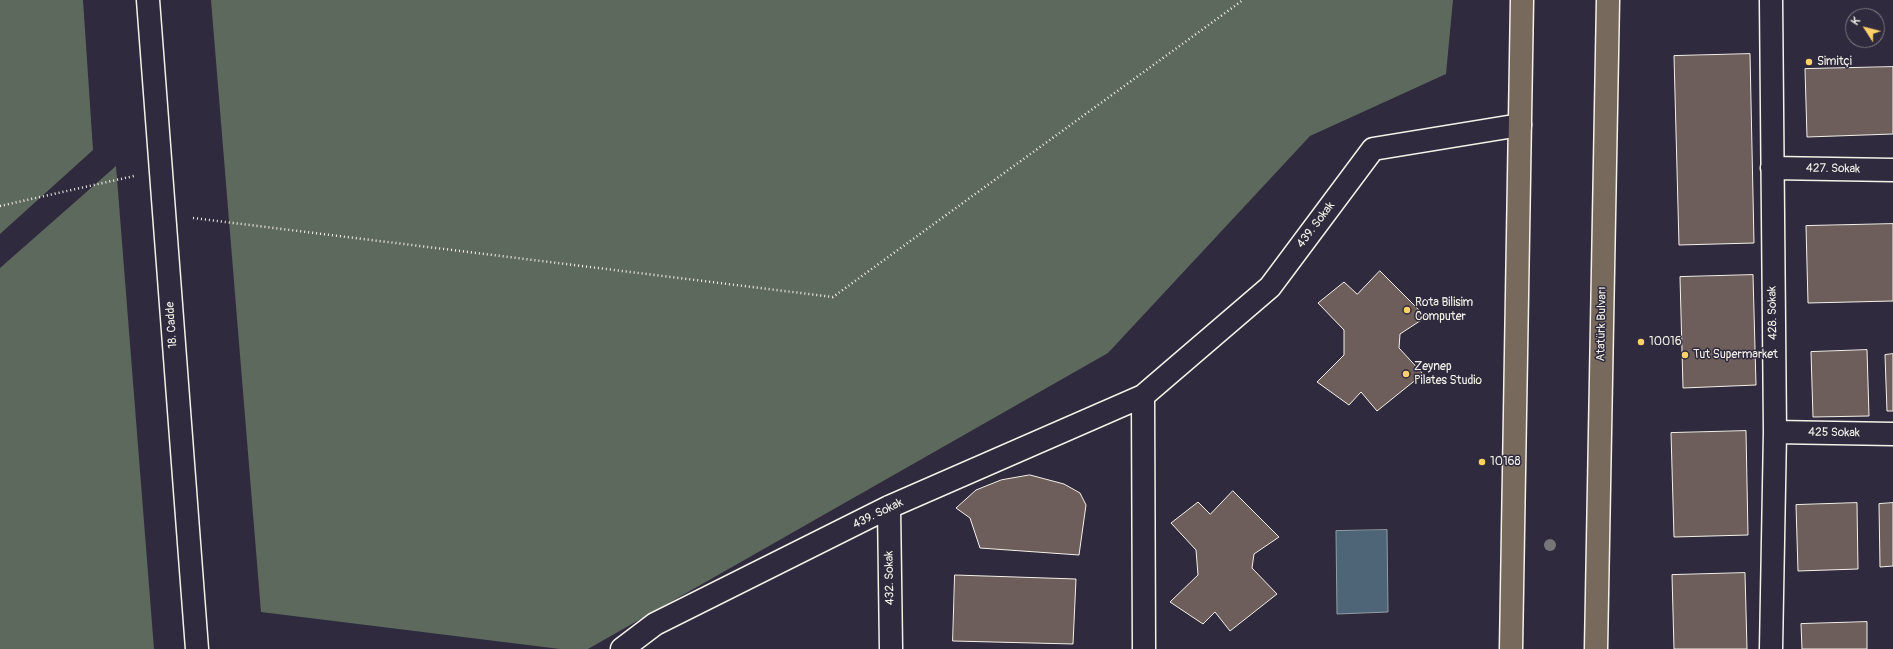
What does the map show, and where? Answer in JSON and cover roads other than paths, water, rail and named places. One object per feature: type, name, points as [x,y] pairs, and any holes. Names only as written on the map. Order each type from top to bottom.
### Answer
[{"type":"main road","points":[[1511,649],[1522,0]]},
{"type":"main road","name":"Atatürk Bulvarı","points":[[1596,649],[1608,0]]},
{"type":"street","name":"18. Cadde","points":[[148,0],[197,649]]},
{"type":"street","name":"428. Sokak","points":[[1771,0],[1775,432],[1771,649]]},
{"type":"street","name":"439. Sokak","points":[[622,649],[655,624],[889,507],[1143,396],[1270,287],[1373,149],[1520,125]]},
{"type":"street","name":"427. Sokak","points":[[1772,168],[1893,170]]},
{"type":"street","points":[[1143,396],[1144,649]]},
{"type":"street","name":"425 Sokak","points":[[1775,432],[1893,434]]},
{"type":"street","name":"432. Sokak","points":[[889,507],[891,649]]},
{"type":"water","points":[[1387,530],[1388,612],[1337,614],[1336,531]]},
{"type":"place","name":"Simitçi","points":[[1809,62]]},
{"type":"place","name":"Rota Bilisim Computer","points":[[1407,310]]},
{"type":"place","name":"10016","points":[[1641,342]]},
{"type":"place","name":"Tut Supermarket","points":[[1685,355]]},
{"type":"place","name":"Zeynep Pilates Studio","points":[[1406,374]]},
{"type":"place","name":"10168","points":[[1482,462]]}]
